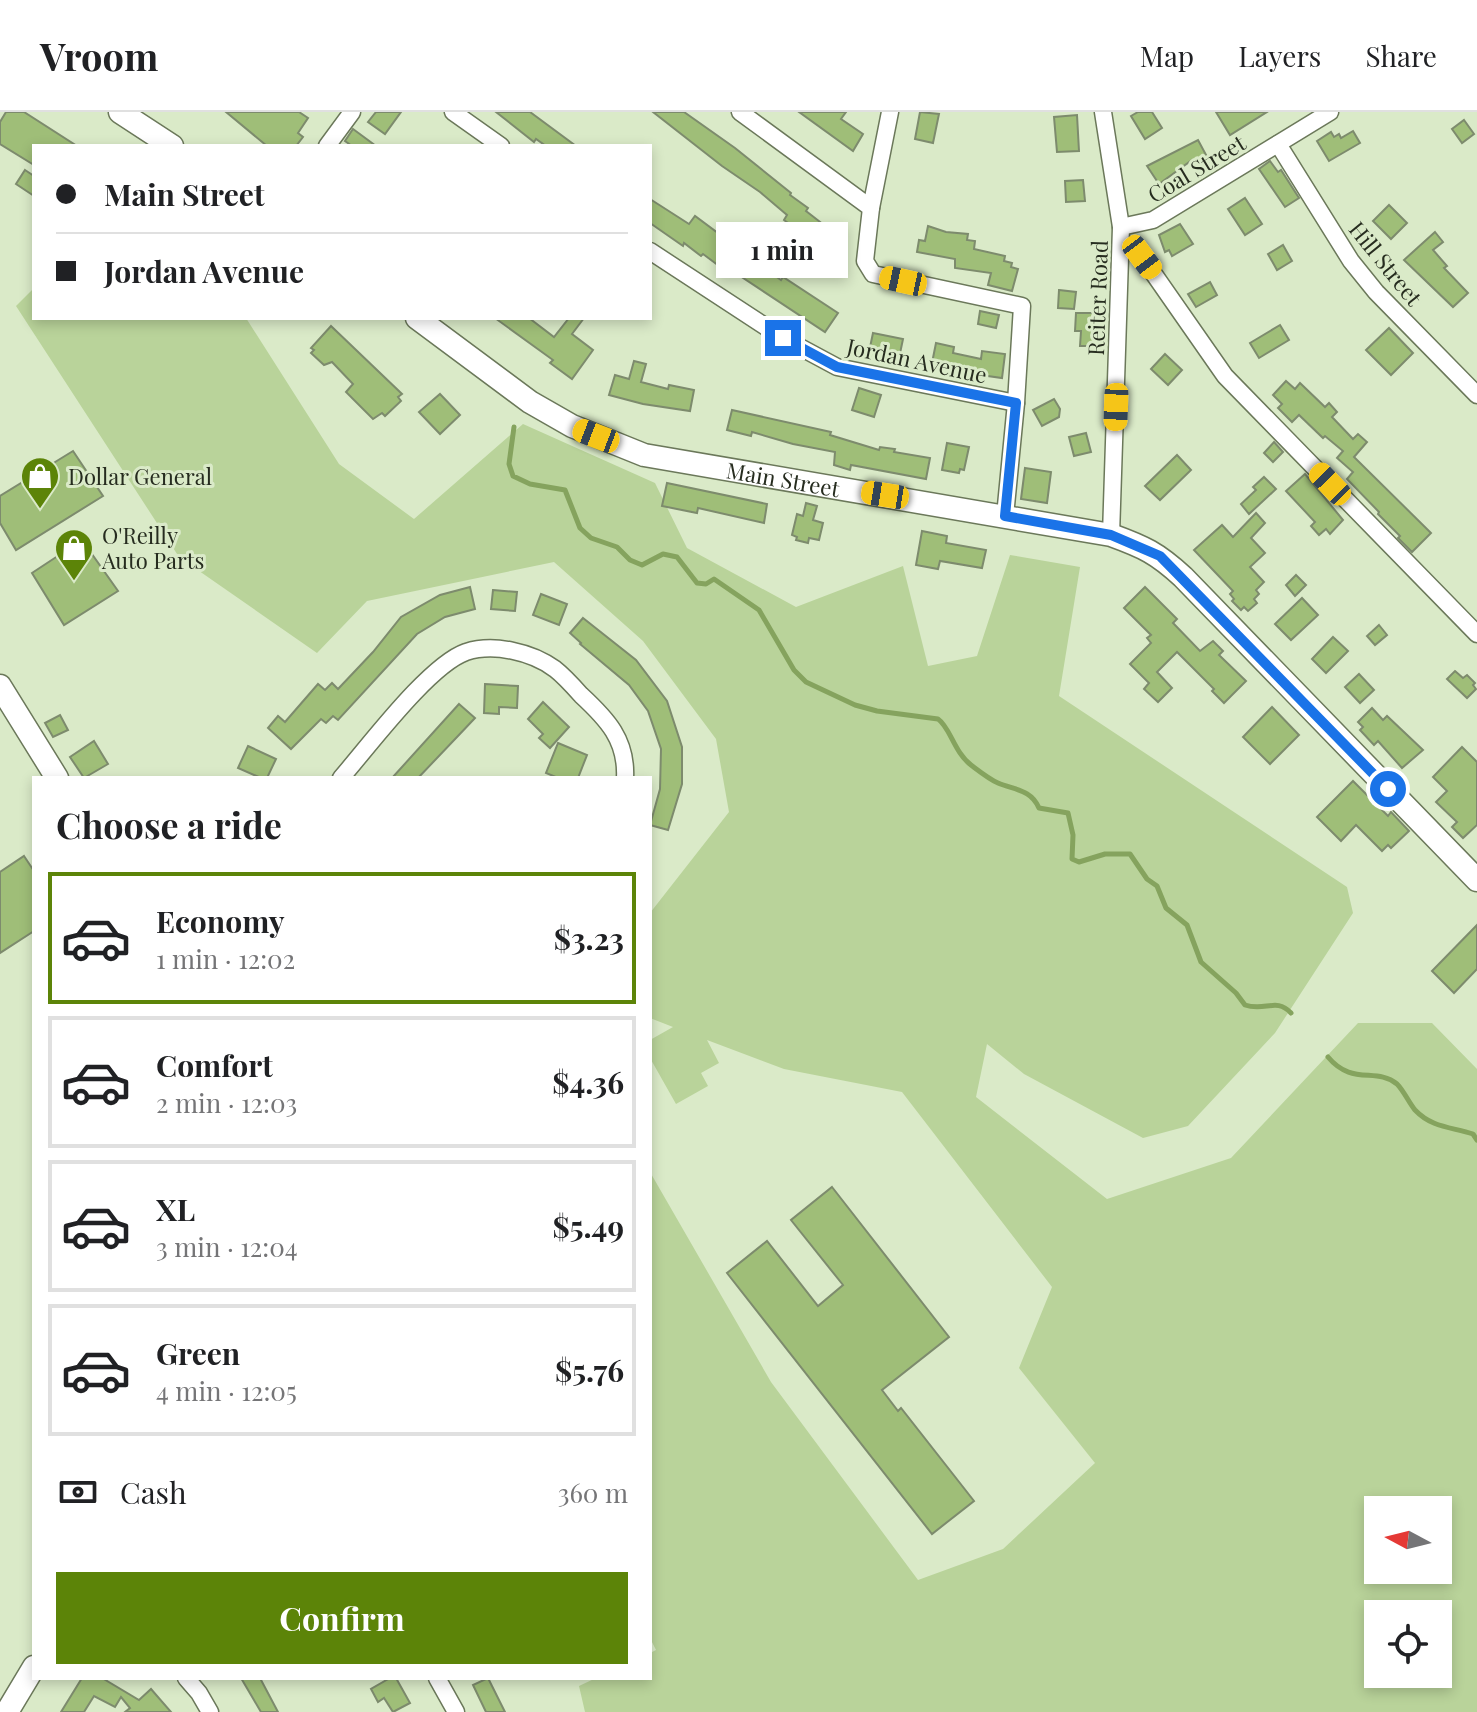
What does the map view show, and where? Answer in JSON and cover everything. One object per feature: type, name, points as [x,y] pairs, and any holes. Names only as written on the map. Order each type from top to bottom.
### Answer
[{"type":"street","points":[[120,112],[169,144]]},
{"type":"street","points":[[328,144],[352,112]]},
{"type":"street","points":[[453,112],[498,144]]},
{"type":"street","points":[[740,112],[871,208]]},
{"type":"street","points":[[890,112],[871,208],[865,261],[873,274],[1022,306],[1005,516]]},
{"type":"street","name":"Reiter Road","points":[[1103,112],[1122,248],[1111,535]]},
{"type":"street","name":"Coal Street","points":[[1121,227],[1153,220],[1330,112]]},
{"type":"street","name":"Hill Street","points":[[1278,144],[1351,261],[1376,292],[1477,395]]},
{"type":"street","points":[[1122,248],[1132,249],[1142,257],[1225,376],[1477,634]]},
{"type":"street","name":"Jordan Avenue","points":[[652,252],[783,338],[837,367],[1016,403]]},
{"type":"street","name":"Main Street","points":[[420,320],[530,402],[572,426],[644,455],[1111,535],[1160,556],[1477,880]]},
{"type":"street","points":[[343,776],[438,668],[467,652],[493,649],[524,653],[554,668],[604,717],[620,738],[625,776]]},
{"type":"street","points":[[0,686],[56,776]]},
{"type":"street","points":[[7,1712],[32,1670]]},
{"type":"street","points":[[188,1680],[210,1712]]},
{"type":"street","points":[[438,1680],[456,1712]]},
{"type":"green space","points":[[32,290],[32,320],[247,320],[339,464],[414,519],[523,424],[655,483],[687,548],[796,607],[903,566],[928,666],[977,656],[1010,555],[1080,567],[1059,696],[1347,887],[1353,913],[1275,1033],[1188,1126],[1143,1138],[1024,1074],[987,1044],[976,1097],[1107,1199],[1231,1158],[1358,1023],[1432,1023],[1477,1069],[1477,1712],[585,1712],[579,1686],[592,1680],[652,1680],[652,1652],[656,1650],[652,1642],[652,1175],[771,1382],[918,1580],[1003,1549],[1095,1463],[1019,1368],[1052,1287],[902,1092],[784,1069],[707,1040],[719,1063],[701,1073],[708,1086],[676,1104],[652,1062],[652,1039],[673,1027],[652,1019],[652,910],[729,812],[716,739],[643,641],[554,562],[367,601],[317,653],[179,557],[16,306]]},
{"type":"building","points":[[6,112],[24,112],[74,144],[32,144],[32,164],[0,144],[0,122]]},
{"type":"building","points":[[226,112],[299,112],[308,118],[298,133],[303,137],[298,144],[265,144]]},
{"type":"building","points":[[376,112],[401,112],[385,134],[368,122]]},
{"type":"building","points":[[496,112],[530,112],[573,144],[543,144],[536,139],[534,142]]},
{"type":"building","points":[[653,112],[684,112],[735,148],[808,208],[806,211],[833,232],[830,235],[840,244],[827,260],[808,245],[811,240],[784,220],[787,215],[760,192]]},
{"type":"building","points":[[799,112],[846,112],[841,119],[863,134],[853,151]]},
{"type":"building","points":[[920,112],[939,114],[933,143],[915,139]]},
{"type":"building","points":[[1138,112],[1152,112],[1162,128],[1145,139],[1131,116]]},
{"type":"building","points":[[1216,112],[1267,112],[1230,135]]},
{"type":"building","points":[[1077,115],[1079,151],[1057,152],[1054,117]]},
{"type":"building","points":[[1464,120],[1474,134],[1462,143],[1452,129]]},
{"type":"building","points":[[353,129],[373,144],[349,144],[345,141]]},
{"type":"building","points":[[1353,131],[1360,143],[1329,161],[1317,141],[1331,132],[1334,137],[1339,134],[1341,138]]},
{"type":"building","points":[[1198,140],[1212,166],[1200,173],[1192,160],[1159,184],[1147,166]]},
{"type":"building","points":[[1270,161],[1278,172],[1281,170],[1299,198],[1285,207],[1259,169]]},
{"type":"building","points":[[25,170],[32,175],[32,195],[16,184]]},
{"type":"building","points":[[1083,180],[1085,201],[1066,202],[1065,181]]},
{"type":"building","points":[[1245,198],[1262,224],[1245,235],[1228,209]]},
{"type":"building","points":[[652,200],[689,224],[695,216],[781,280],[783,277],[838,313],[825,332],[734,272],[731,275],[703,254],[701,256],[684,243],[683,246],[652,224]]},
{"type":"building","points":[[1389,205],[1407,223],[1391,239],[1373,221]]},
{"type":"building","points":[[1180,224],[1193,244],[1172,256],[1169,250],[1165,252],[1159,235]]},
{"type":"building","points":[[928,226],[968,234],[967,240],[975,241],[974,249],[1005,256],[1004,261],[1018,269],[1012,291],[988,285],[991,273],[955,268],[955,259],[917,252],[919,240],[925,241]]},
{"type":"building","points":[[1435,232],[1443,242],[1433,250],[1447,266],[1444,268],[1468,293],[1453,307],[1404,260]]},
{"type":"building","points":[[1283,245],[1292,261],[1277,270],[1268,254]]},
{"type":"building","points":[[1210,282],[1217,295],[1196,307],[1188,294]]},
{"type":"building","points":[[1059,290],[1076,292],[1074,309],[1058,308]]},
{"type":"building","points":[[980,311],[999,315],[996,328],[978,324]]},
{"type":"building","points":[[1076,313],[1097,313],[1096,346],[1080,346],[1081,331],[1075,331]]},
{"type":"building","points":[[498,320],[532,320],[554,337],[567,320],[582,320],[572,334],[593,350],[572,379],[550,363],[553,360]]},
{"type":"building","points":[[1280,325],[1289,340],[1259,358],[1250,343]]},
{"type":"building","points":[[331,326],[402,394],[398,397],[401,401],[385,416],[382,413],[373,419],[346,392],[353,384],[332,362],[324,365],[311,353],[314,350],[311,348]]},
{"type":"building","points":[[1389,328],[1413,353],[1391,375],[1366,350]]},
{"type":"building","points":[[873,333],[903,339],[898,363],[868,357]]},
{"type":"building","points":[[936,343],[954,347],[953,353],[981,359],[982,351],[1005,354],[1002,378],[931,368]]},
{"type":"building","points":[[1165,354],[1182,370],[1168,385],[1151,369]]},
{"type":"building","points":[[634,361],[646,364],[641,382],[668,389],[669,385],[694,390],[690,411],[609,395],[615,375],[629,379]]},
{"type":"building","points":[[1286,381],[1295,389],[1300,383],[1325,407],[1329,403],[1337,412],[1332,417],[1353,439],[1358,434],[1367,442],[1354,457],[1431,533],[1412,552],[1347,479],[1353,472],[1337,458],[1343,451],[1325,436],[1323,438],[1299,415],[1292,422],[1278,408],[1282,404],[1273,395]]},
{"type":"building","points":[[859,388],[881,395],[874,417],[852,410]]},
{"type":"building","points":[[440,394],[460,415],[440,434],[419,412]]},
{"type":"building","points":[[1054,399],[1060,409],[1059,417],[1042,426],[1033,410]]},
{"type":"building","points":[[732,410],[831,432],[830,435],[879,450],[880,447],[895,449],[894,452],[930,458],[926,479],[851,465],[850,470],[834,465],[835,452],[752,432],[751,436],[727,430]]},
{"type":"building","points":[[1086,433],[1091,452],[1074,456],[1069,437]]},
{"type":"building","points":[[1274,442],[1283,452],[1273,462],[1264,453]]},
{"type":"building","points":[[947,443],[969,447],[964,470],[960,469],[959,473],[942,470]]},
{"type":"building","name":"Dollar General","points":[[73,451],[103,496],[16,550],[0,523],[0,496]]},
{"type":"building","points":[[1177,455],[1191,470],[1160,500],[1145,486]]},
{"type":"building","points":[[1025,468],[1051,472],[1047,503],[1021,499]]},
{"type":"building","points":[[1305,474],[1343,520],[1330,534],[1326,529],[1319,535],[1311,526],[1315,522],[1286,491]]},
{"type":"building","points":[[1264,477],[1276,489],[1249,514],[1241,504]]},
{"type":"building","points":[[667,483],[767,504],[764,523],[698,508],[697,513],[662,506]]},
{"type":"building","points":[[806,503],[817,506],[813,520],[823,523],[819,540],[809,538],[808,543],[796,540],[797,537],[792,535],[797,514],[803,516]]},
{"type":"building","points":[[1256,513],[1265,523],[1251,538],[1265,553],[1250,567],[1264,582],[1256,590],[1259,594],[1254,599],[1257,603],[1248,611],[1244,607],[1241,610],[1232,601],[1234,599],[1230,594],[1233,591],[1194,550],[1222,525],[1233,537]]},
{"type":"building","points":[[922,531],[947,536],[946,543],[986,550],[982,568],[940,561],[938,569],[916,565]]},
{"type":"building","name":"O'Reilly Auto Parts","points":[[82,540],[118,591],[64,625],[32,573]]},
{"type":"building","points":[[1296,575],[1306,585],[1295,596],[1286,585]]},
{"type":"building","points":[[470,587],[475,609],[445,617],[417,634],[338,720],[333,716],[326,723],[321,719],[291,749],[268,728],[278,716],[285,722],[318,684],[325,690],[332,683],[338,689],[401,617],[440,595]]},
{"type":"building","points":[[1145,587],[1177,619],[1173,623],[1200,651],[1213,641],[1223,651],[1219,655],[1246,681],[1224,703],[1177,652],[1157,672],[1172,688],[1158,702],[1144,689],[1149,683],[1130,664],[1151,643],[1147,638],[1151,635],[1124,608]]},
{"type":"building","points":[[493,590],[517,592],[515,611],[491,609]]},
{"type":"building","points":[[541,594],[567,604],[559,625],[533,615]]},
{"type":"building","points":[[1302,598],[1318,615],[1291,640],[1275,624]]},
{"type":"building","points":[[583,618],[636,660],[667,701],[682,747],[682,784],[668,830],[652,826],[660,789],[661,749],[648,711],[629,685],[570,633]]},
{"type":"building","points":[[1379,625],[1387,635],[1375,645],[1367,636]]},
{"type":"building","points":[[1333,637],[1348,651],[1326,673],[1312,659]]},
{"type":"building","points":[[1455,671],[1463,678],[1467,675],[1475,683],[1476,689],[1467,698],[1447,679]]},
{"type":"building","points":[[1359,674],[1374,690],[1360,703],[1345,687]]},
{"type":"building","points":[[485,684],[518,686],[517,708],[499,707],[499,714],[484,713]]},
{"type":"building","points":[[543,702],[569,727],[550,748],[539,738],[543,734],[528,719]]},
{"type":"building","points":[[459,704],[475,718],[420,776],[394,776]]},
{"type":"building","points":[[1272,707],[1299,735],[1270,764],[1243,737]]},
{"type":"building","points":[[1372,708],[1383,720],[1387,716],[1423,750],[1402,768],[1378,741],[1374,745],[1360,730],[1363,727],[1358,722]]},
{"type":"building","points":[[60,715],[68,730],[53,737],[45,723]]},
{"type":"building","points":[[94,741],[108,764],[83,776],[70,757]]},
{"type":"building","points":[[558,743],[587,755],[579,776],[546,773]]},
{"type":"building","points":[[248,746],[276,759],[268,776],[256,776],[238,768]]},
{"type":"building","points":[[1462,747],[1477,762],[1477,825],[1463,838],[1452,827],[1457,822],[1436,802],[1447,791],[1433,777]]},
{"type":"building","points":[[1353,781],[1388,816],[1391,812],[1409,831],[1391,848],[1388,845],[1382,851],[1356,825],[1341,841],[1317,817]]},
{"type":"building","points":[[24,856],[32,868],[32,932],[0,953],[0,872]]},
{"type":"building","points":[[1477,925],[1477,969],[1454,993],[1432,971]]},
{"type":"building","points":[[832,1187],[949,1337],[882,1390],[898,1411],[901,1408],[974,1501],[932,1534],[727,1273],[767,1241],[818,1306],[843,1285],[791,1220]]},
{"type":"building","points":[[81,1680],[105,1680],[139,1700],[151,1689],[171,1712],[125,1712],[130,1708],[121,1697],[115,1707],[94,1696],[84,1712],[61,1712]]},
{"type":"building","points":[[242,1680],[261,1680],[278,1712],[261,1712]]},
{"type":"building","points":[[387,1680],[397,1680],[410,1703],[393,1712],[384,1698],[378,1702],[371,1689]]},
{"type":"building","points":[[489,1680],[505,1712],[486,1712],[473,1685]]},
{"type":"waterway","points":[[514,427],[509,464],[513,476],[530,484],[565,490],[580,528],[591,538],[617,547],[630,560],[642,565],[663,554],[677,557],[697,583],[706,584],[714,579],[759,610],[794,670],[806,682],[855,705],[938,719],[965,760],[981,772],[998,783],[1027,794],[1039,808],[1068,813],[1073,835],[1072,859],[1079,862],[1105,854],[1130,854],[1147,879],[1157,886],[1166,908],[1187,925],[1201,962],[1245,1005],[1275,1005],[1291,1013]]},
{"type":"waterway","points":[[1328,1057],[1346,1071],[1389,1079],[1400,1087],[1422,1116],[1435,1124],[1473,1134],[1477,1140]]},
{"type":"place","name":"Dollar General","points":[[40,510]]},
{"type":"place","name":"O'Reilly Auto Parts","points":[[74,582]]},
{"type":"route","points":[[783,338],[837,367],[1016,403],[1005,516],[1111,535],[1143,546],[1160,556],[1388,789]]}]
